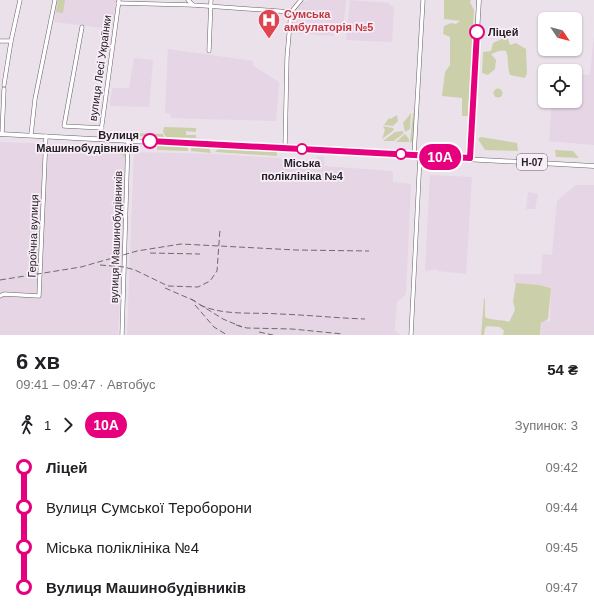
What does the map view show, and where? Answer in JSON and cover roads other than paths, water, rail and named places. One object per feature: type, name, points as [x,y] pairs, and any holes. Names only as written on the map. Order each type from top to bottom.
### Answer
[{"type":"main road","points":[[1,134],[470,158],[479,0]]},
{"type":"main road","name":"Н-07","points":[[470,158],[594,166]]},
{"type":"street","points":[[1,134],[4,87],[11,41],[20,0]]},
{"type":"street","points":[[30,136],[35,99],[55,0]]},
{"type":"street","points":[[188,0],[193,6]]},
{"type":"street","points":[[209,51],[211,0]]},
{"type":"street","points":[[285,149],[287,57],[291,12],[301,0]]},
{"type":"street","points":[[414,155],[423,0]]},
{"type":"street","points":[[118,1],[291,12]]},
{"type":"street","name":"вулиця Лесі Українки","points":[[100,139],[118,1]]},
{"type":"street","points":[[82,27],[64,126],[102,128]]},
{"type":"street","points":[[0,41],[11,41]]},
{"type":"street","name":"Героїчна вулиця","points":[[0,296],[4,294],[39,296],[46,136]]},
{"type":"street","name":"вулиця Машинобудівників","points":[[122,335],[128,140]]},
{"type":"street","points":[[411,335],[420,156]]},
{"type":"railway","points":[[100,265],[124,267],[135,270],[168,286],[198,287],[210,281],[217,271],[220,229]]},
{"type":"railway","points":[[0,280],[81,267],[137,251],[181,244],[296,250],[369,251]]},
{"type":"railway","points":[[150,253],[200,254]]},
{"type":"railway","points":[[165,288],[195,301]]},
{"type":"railway","points":[[191,299],[223,319],[242,327]]},
{"type":"railway","points":[[195,305],[214,327],[227,335]]},
{"type":"railway","points":[[200,305],[219,311],[239,313],[269,313],[365,319]]},
{"type":"railway","points":[[236,325],[247,328],[292,329],[343,334]]},
{"type":"railway","points":[[259,332],[273,335]]},
{"type":"place","name":"Ліцей","points":[[477,32]]},
{"type":"place","name":"Сумська амбулаторія №5","points":[[269,40]]},
{"type":"place","name":"Вулиця Машинобудівників","points":[[150,141]]},
{"type":"place","name":"Міська поліклініка №4","points":[[302,149]]}]
